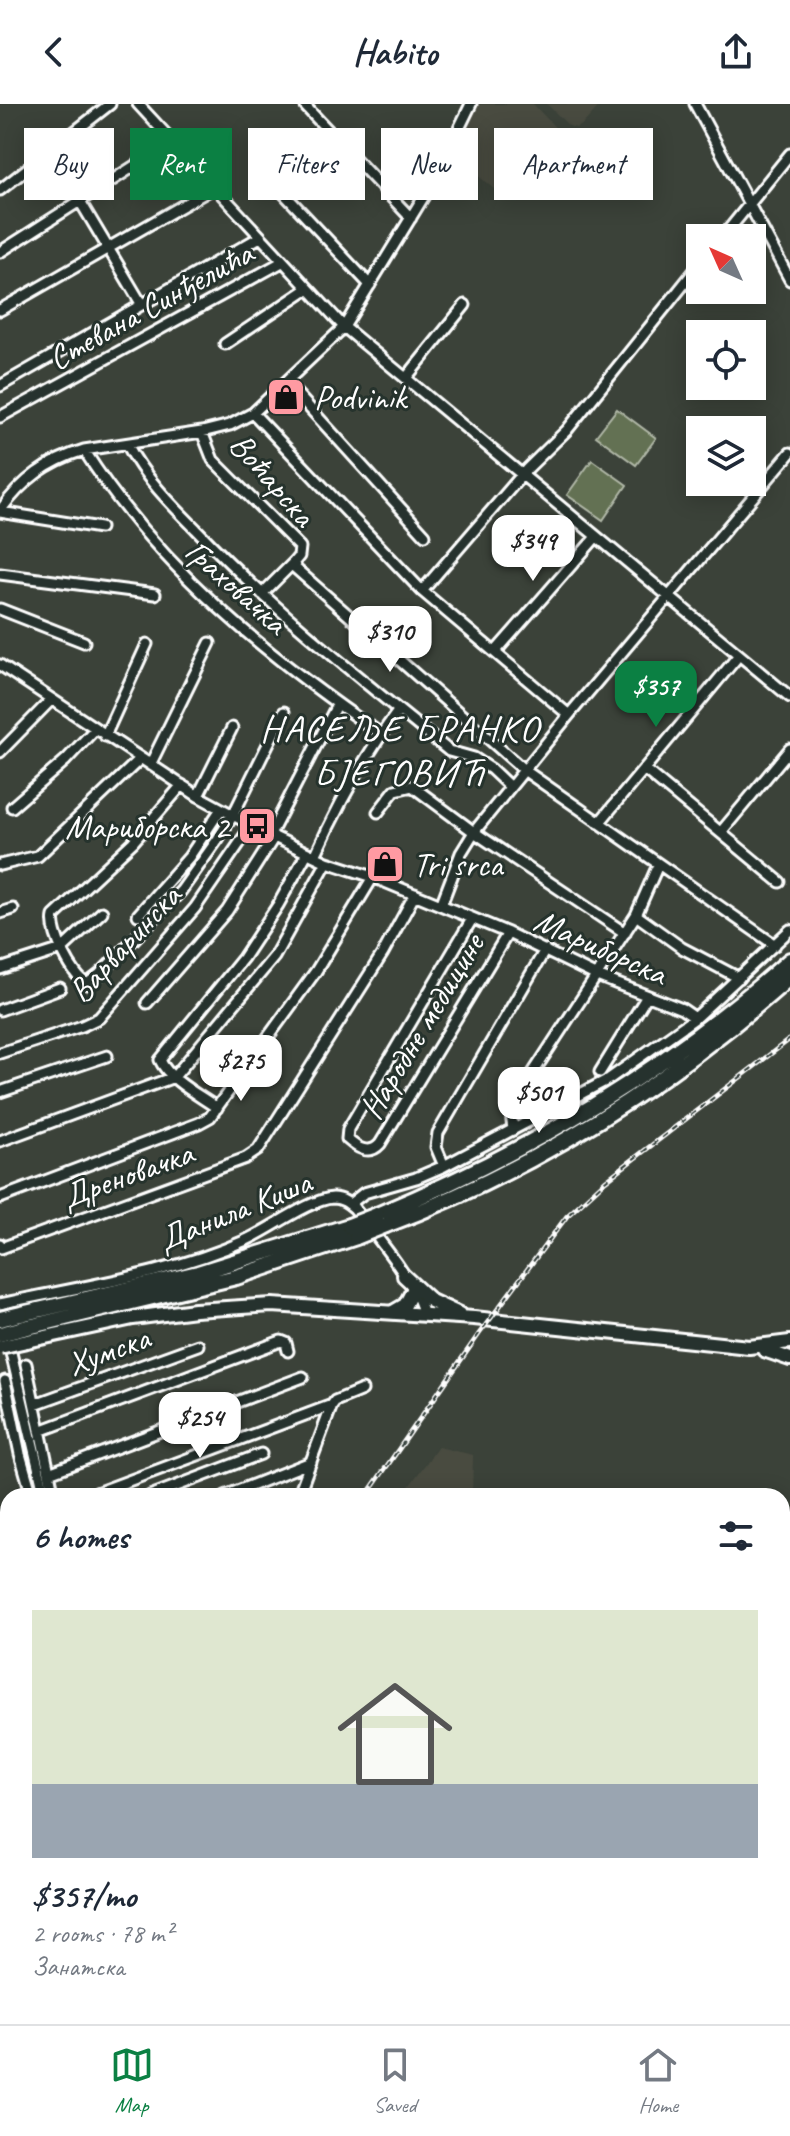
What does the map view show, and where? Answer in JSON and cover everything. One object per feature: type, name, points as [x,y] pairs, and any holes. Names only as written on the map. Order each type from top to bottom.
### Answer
[{"type":"highway","points":[[382,1220],[590,1110],[688,1043],[790,960]]},
{"type":"highway","points":[[0,1334],[22,1321],[353,1232],[488,1181],[602,1118],[701,1050],[790,977]]},
{"type":"highway","points":[[0,1319],[22,1321]]},
{"type":"main road","points":[[404,1276],[431,1301],[474,1318]]},
{"type":"main road","points":[[393,1312],[405,1305],[413,1290]]},
{"type":"main road","points":[[0,1347],[22,1321],[119,1321],[195,1310],[272,1305],[474,1318],[749,1347],[790,1359]]},
{"type":"main road","points":[[749,1347],[790,1342]]},
{"type":"street","points":[[0,190],[110,104]]},
{"type":"street","points":[[138,104],[159,128]]},
{"type":"street","points":[[100,528],[0,512],[20,487],[49,463],[84,450],[202,432],[242,421],[253,413],[344,327],[435,178],[471,104]]},
{"type":"street","points":[[695,104],[790,280]]},
{"type":"street","points":[[306,107],[411,218]]},
{"type":"street","points":[[734,224],[790,154]]},
{"type":"street","points":[[0,252],[130,169]]},
{"type":"street","points":[[0,310],[192,200]]},
{"type":"street","points":[[227,200],[344,327],[790,697]]},
{"type":"street","points":[[290,200],[370,285]]},
{"type":"street","points":[[80,201],[142,305]]},
{"type":"street","points":[[0,386],[260,237]]},
{"type":"street","name":"Стевана Синђелића","points":[[0,417],[282,262]]},
{"type":"street","points":[[422,591],[522,475],[567,430],[686,281]]},
{"type":"street","points":[[225,344],[307,289]]},
{"type":"street","points":[[406,378],[465,305]]},
{"type":"street","points":[[286,382],[425,535]]},
{"type":"street","points":[[253,413],[422,591],[569,715]]},
{"type":"street","name":"Воћарска","points":[[202,432],[213,460],[300,547],[299,556],[262,594]]},
{"type":"street","points":[[127,444],[138,466],[171,503],[262,594],[449,751],[474,758],[510,787]]},
{"type":"street","name":"Граховачка","points":[[84,450],[107,486],[156,548],[291,671],[381,734]]},
{"type":"street","points":[[441,905],[461,853],[474,832],[790,453]]},
{"type":"street","points":[[496,651],[596,537]]},
{"type":"street","points":[[294,562],[295,568],[524,770],[775,945]]},
{"type":"street","points":[[0,574],[155,594]]},
{"type":"street","points":[[0,609],[84,642]]},
{"type":"street","points":[[150,765],[210,643]]},
{"type":"street","points":[[105,736],[147,644]]},
{"type":"street","points":[[599,823],[739,655]]},
{"type":"street","name":"Мариборска","points":[[0,665],[198,796],[272,836],[327,862],[373,877],[508,933],[597,976],[682,1009],[695,1018]]},
{"type":"street","points":[[0,752],[51,700]]},
{"type":"street","points":[[147,1003],[227,911],[272,836],[337,705]]},
{"type":"street","points":[[217,1108],[161,1065],[163,1056],[243,958],[311,855],[381,734],[399,710]]},
{"type":"street","points":[[182,785],[133,842],[54,916],[52,921],[62,949],[80,980],[87,984],[181,891],[233,815],[284,712]]},
{"type":"street","points":[[198,796],[232,728]]},
{"type":"street","points":[[12,807],[66,760],[95,729]]},
{"type":"street","points":[[721,832],[790,749]]},
{"type":"street","points":[[0,865],[38,856],[140,759]]},
{"type":"street","points":[[644,769],[780,882]]},
{"type":"street","points":[[378,812],[395,790],[407,786],[417,789],[474,832],[625,933]]},
{"type":"street","points":[[138,915],[189,857],[221,809]]},
{"type":"street","name":"Варваринска","points":[[0,1053],[99,1018],[195,908],[252,825]]},
{"type":"street","points":[[0,1141],[174,1077],[274,957],[327,862]]},
{"type":"street","points":[[513,1130],[511,1112],[518,1096],[636,915],[658,865]]},
{"type":"street","points":[[0,1198],[210,1117],[316,971],[373,877]]},
{"type":"street","name":"Дреновачка","points":[[0,1246],[246,1158],[258,1150],[383,953],[415,894]]},
{"type":"street","points":[[0,913],[13,909]]},
{"type":"street","points":[[0,969],[62,949],[102,912]]},
{"type":"street","points":[[636,915],[682,948],[739,978]]},
{"type":"street","name":"Народне медицине","points":[[472,919],[348,1129],[347,1139],[359,1148],[368,1151],[378,1147],[508,933]]},
{"type":"street","name":"Данила Киша","points":[[0,1304],[22,1321],[140,1274],[222,1250],[324,1200],[339,1199],[350,1204],[364,1193],[444,1166],[609,1079],[695,1018],[790,930]]},
{"type":"street","points":[[444,1166],[436,1147],[438,1133],[545,950]]},
{"type":"street","points":[[0,1010],[60,988]]},
{"type":"street","points":[[600,1072],[647,996]]},
{"type":"street","points":[[0,1092],[107,1056]]},
{"type":"street","points":[[350,1204],[404,1276],[422,1306],[423,1314]]},
{"type":"street","name":"Хумска","points":[[0,1304],[43,1488]]},
{"type":"street","points":[[40,1431],[281,1341],[286,1343],[288,1351]]},
{"type":"street","name":"Хумска","points":[[35,1404],[198,1345]]},
{"type":"street","name":"Хумска","points":[[26,1364],[52,1488]]},
{"type":"street","points":[[49,1473],[303,1377]]},
{"type":"street","points":[[5,1381],[30,1488]]},
{"type":"street","points":[[301,1488],[332,1405],[362,1390]]},
{"type":"street","points":[[109,1488],[332,1405]]},
{"type":"street","points":[[171,1488],[261,1454]]},
{"type":"street","points":[[245,1488],[311,1462]]},
{"type":"shaded area","points":[[478,104],[533,104],[556,128],[494,128],[494,189],[478,176],[478,128],[466,128]]},
{"type":"shaded area","points":[[547,104],[601,104],[582,125],[576,128],[569,126]]},
{"type":"shaded area","points":[[438,1447],[473,1455],[472,1488],[408,1488]]},
{"type":"green space","points":[[617,409],[656,438],[636,465],[596,436]]},
{"type":"green space","points":[[592,460],[627,485],[603,520],[567,495]]},
{"type":"railway","points":[[372,1488],[479,1334],[567,1216],[605,1181],[790,1039]]},
{"type":"place","name":"Podvinik","points":[[286,397]]},
{"type":"place","name":"Мариборска 2","points":[[257,826]]},
{"type":"place","name":"Tri srca","points":[[385,864]]},
{"type":"district","name":"НАСЕЉЕ БРАНКО БЈЕГОВИЋ","points":[[400,750]]}]
